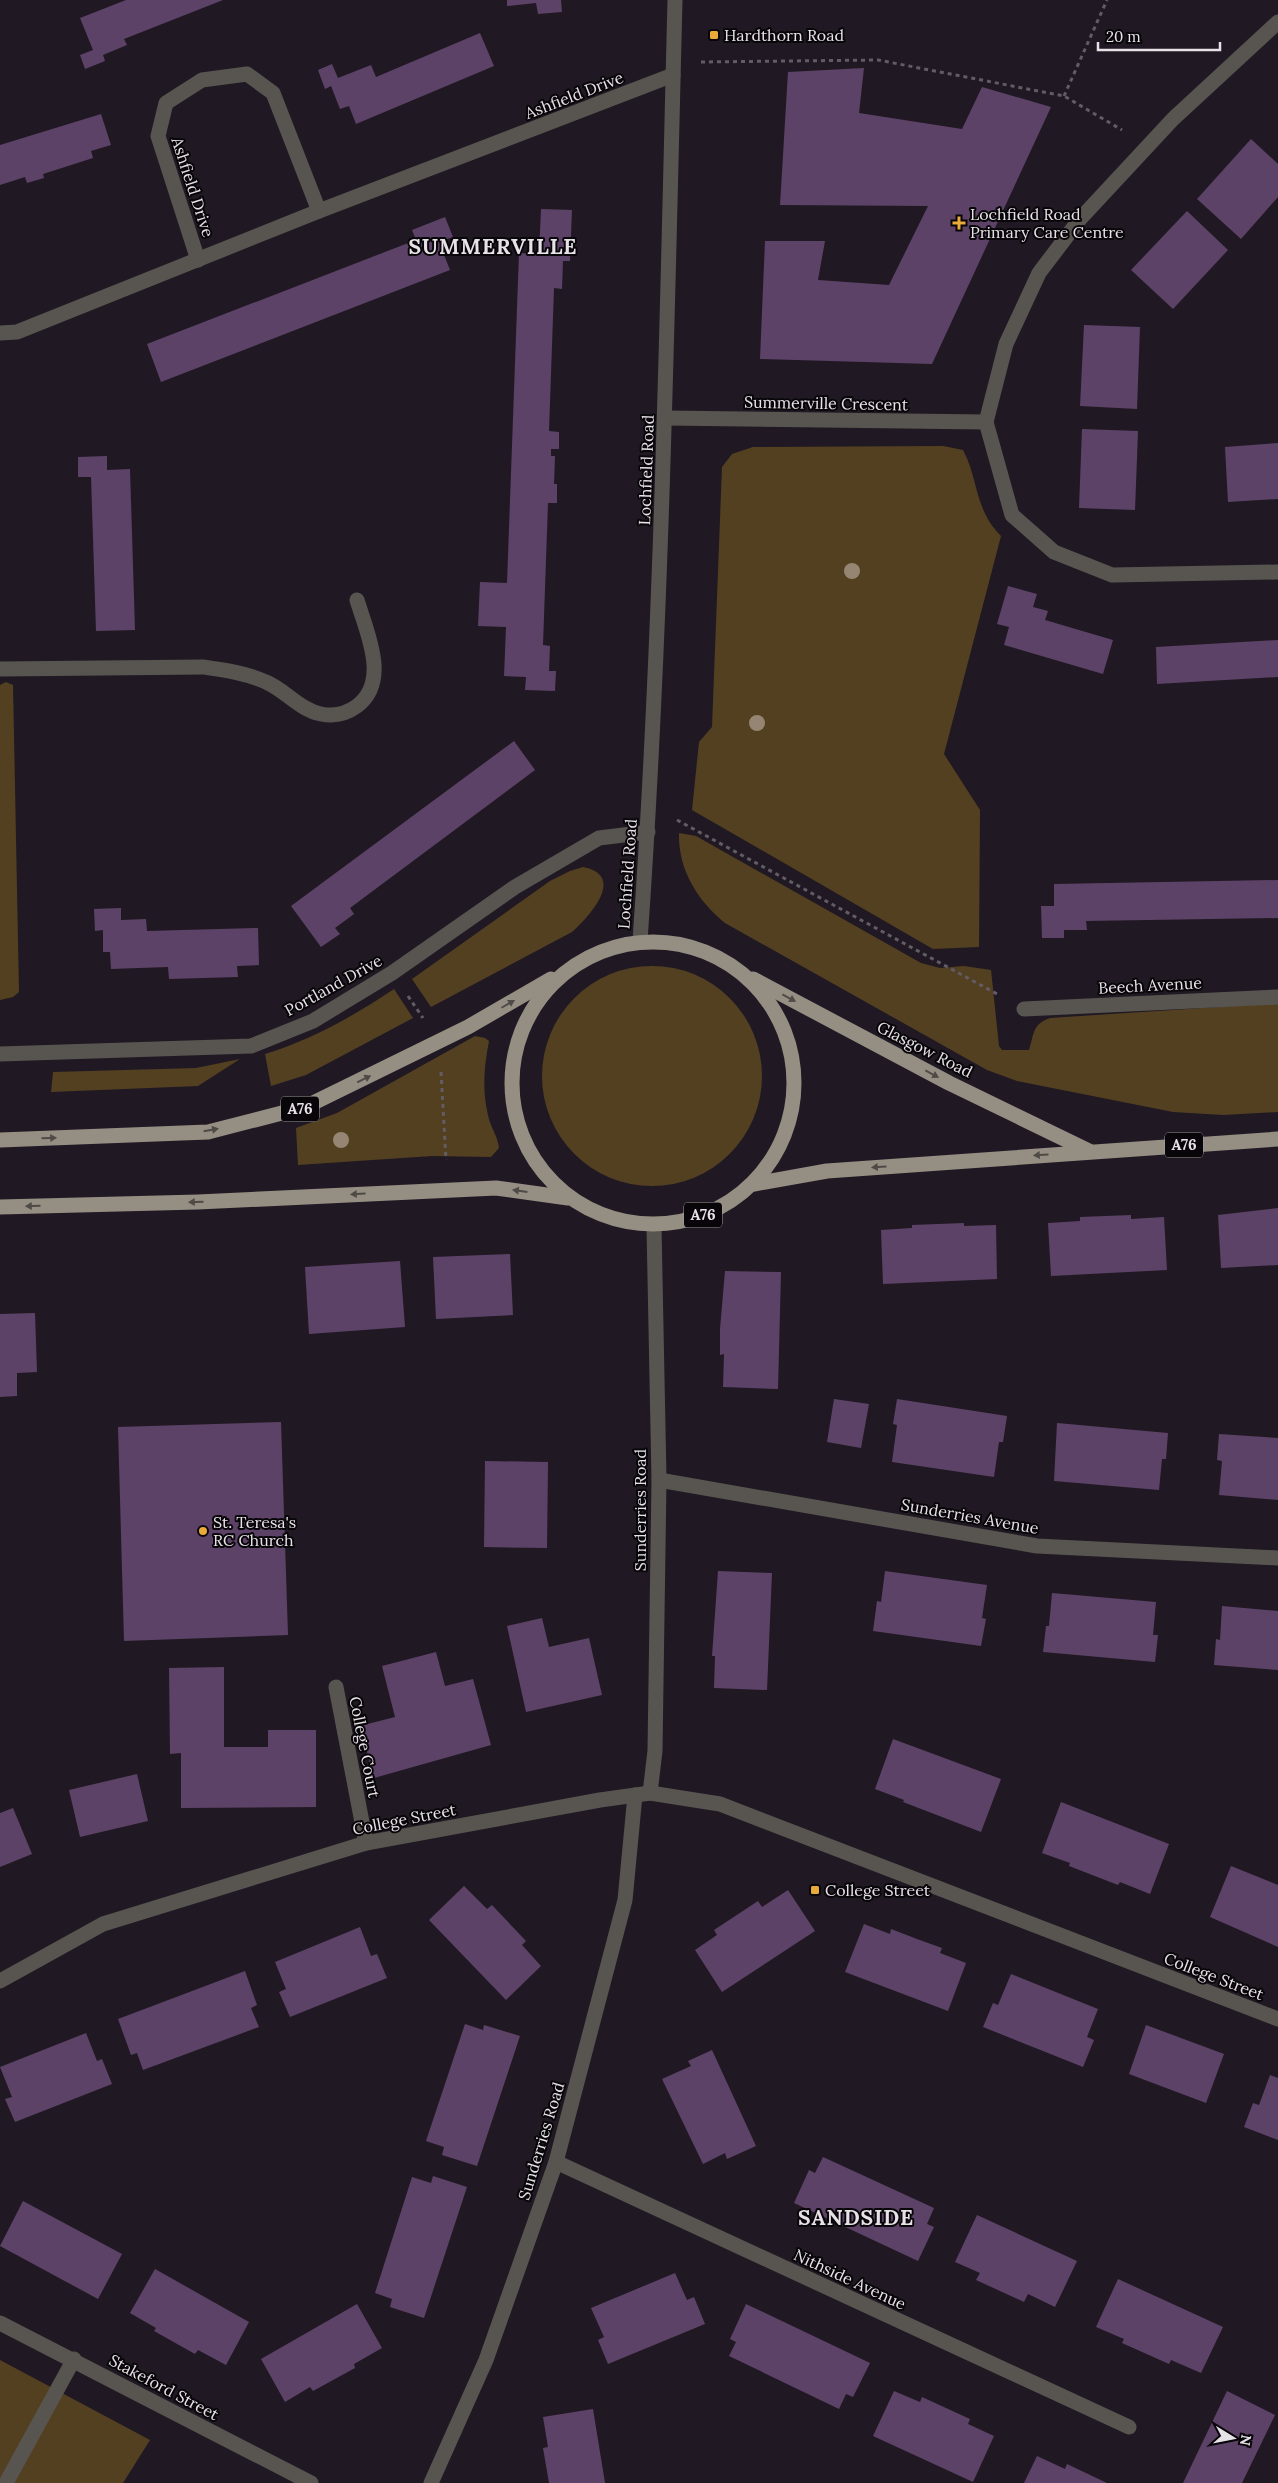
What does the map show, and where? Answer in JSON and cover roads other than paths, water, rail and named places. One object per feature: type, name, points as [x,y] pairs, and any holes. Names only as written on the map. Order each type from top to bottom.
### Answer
[{"type":"main road","name":"A76","points":[[0,1140],[208,1132],[305,1108],[468,1028],[568,969],[602,950],[640,941],[678,943],[714,954],[746,975],[776,1011],[792,1054],[794,1101],[780,1146],[754,1184],[724,1206],[690,1221],[654,1226],[609,1219],[568,1198],[538,1167],[518,1127],[511,1084],[518,1040],[538,1000],[568,969]]},
{"type":"main road","name":"Glasgow Road","points":[[746,975],[949,1082],[1090,1151]]},
{"type":"main road","name":"A76","points":[[754,1184],[827,1171],[1278,1138]]},
{"type":"main road","name":"A76","points":[[0,1207],[198,1202],[496,1188],[568,1198]]},
{"type":"street","name":"Lochfield Road","points":[[640,941],[648,832],[665,418],[675,0]]},
{"type":"street","points":[[1278,22],[1173,119],[1080,219],[1039,273],[1006,344],[986,422],[1012,515],[1054,552],[1112,575],[1278,572]]},
{"type":"street","name":"Ashfield Drive","points":[[0,333],[17,332],[673,69]]},
{"type":"street","name":"Ashfield Drive","points":[[198,260],[158,136],[166,103],[202,80],[247,74],[273,93],[319,211]]},
{"type":"street","name":"Summerville Crescent","points":[[665,418],[986,422]]},
{"type":"street","points":[[0,669],[203,667],[232,671],[266,682],[306,708],[321,714],[339,716],[353,709],[367,698],[375,677],[373,652],[357,600]]},
{"type":"street","name":"Portland Drive","points":[[0,1054],[251,1046],[312,1021],[392,973],[515,887],[599,838],[648,832]]},
{"type":"street","name":"Beech Avenue","points":[[1024,1009],[1278,997]]},
{"type":"street","name":"Sunderries Road","points":[[650,1793],[655,1751],[659,1480],[654,1226]]},
{"type":"street","name":"Sunderries Avenue","points":[[659,1480],[1036,1546],[1278,1558]]},
{"type":"street","name":"College Court","points":[[336,1687],[366,1843]]},
{"type":"street","name":"College Street","points":[[0,1981],[103,1924],[366,1843],[650,1793],[720,1804],[1278,2019]]},
{"type":"street","name":"Sunderries Road","points":[[430,2483],[486,2360],[556,2162],[624,1900],[635,1795]]},
{"type":"street","name":"Nithside Avenue","points":[[556,2162],[1129,2427]]},
{"type":"street","name":"Stakeford Street","points":[[0,2323],[74,2359],[311,2483]]},
{"type":"street","points":[[6,2483],[74,2359]]},
{"type":"place","name":"Hardthorn Road","points":[[714,35]]},
{"type":"place","name":"Lochfield Road Primary Care Centre","points":[[959,223]]},
{"type":"place","name":"St. Teresa's RC Church","points":[[203,1531]]},
{"type":"place","name":"College Street","points":[[815,1890]]},
{"type":"district","name":"SUMMERVILLE","points":[[493,247]]},
{"type":"district","name":"SANDSIDE","points":[[856,2218]]}]
